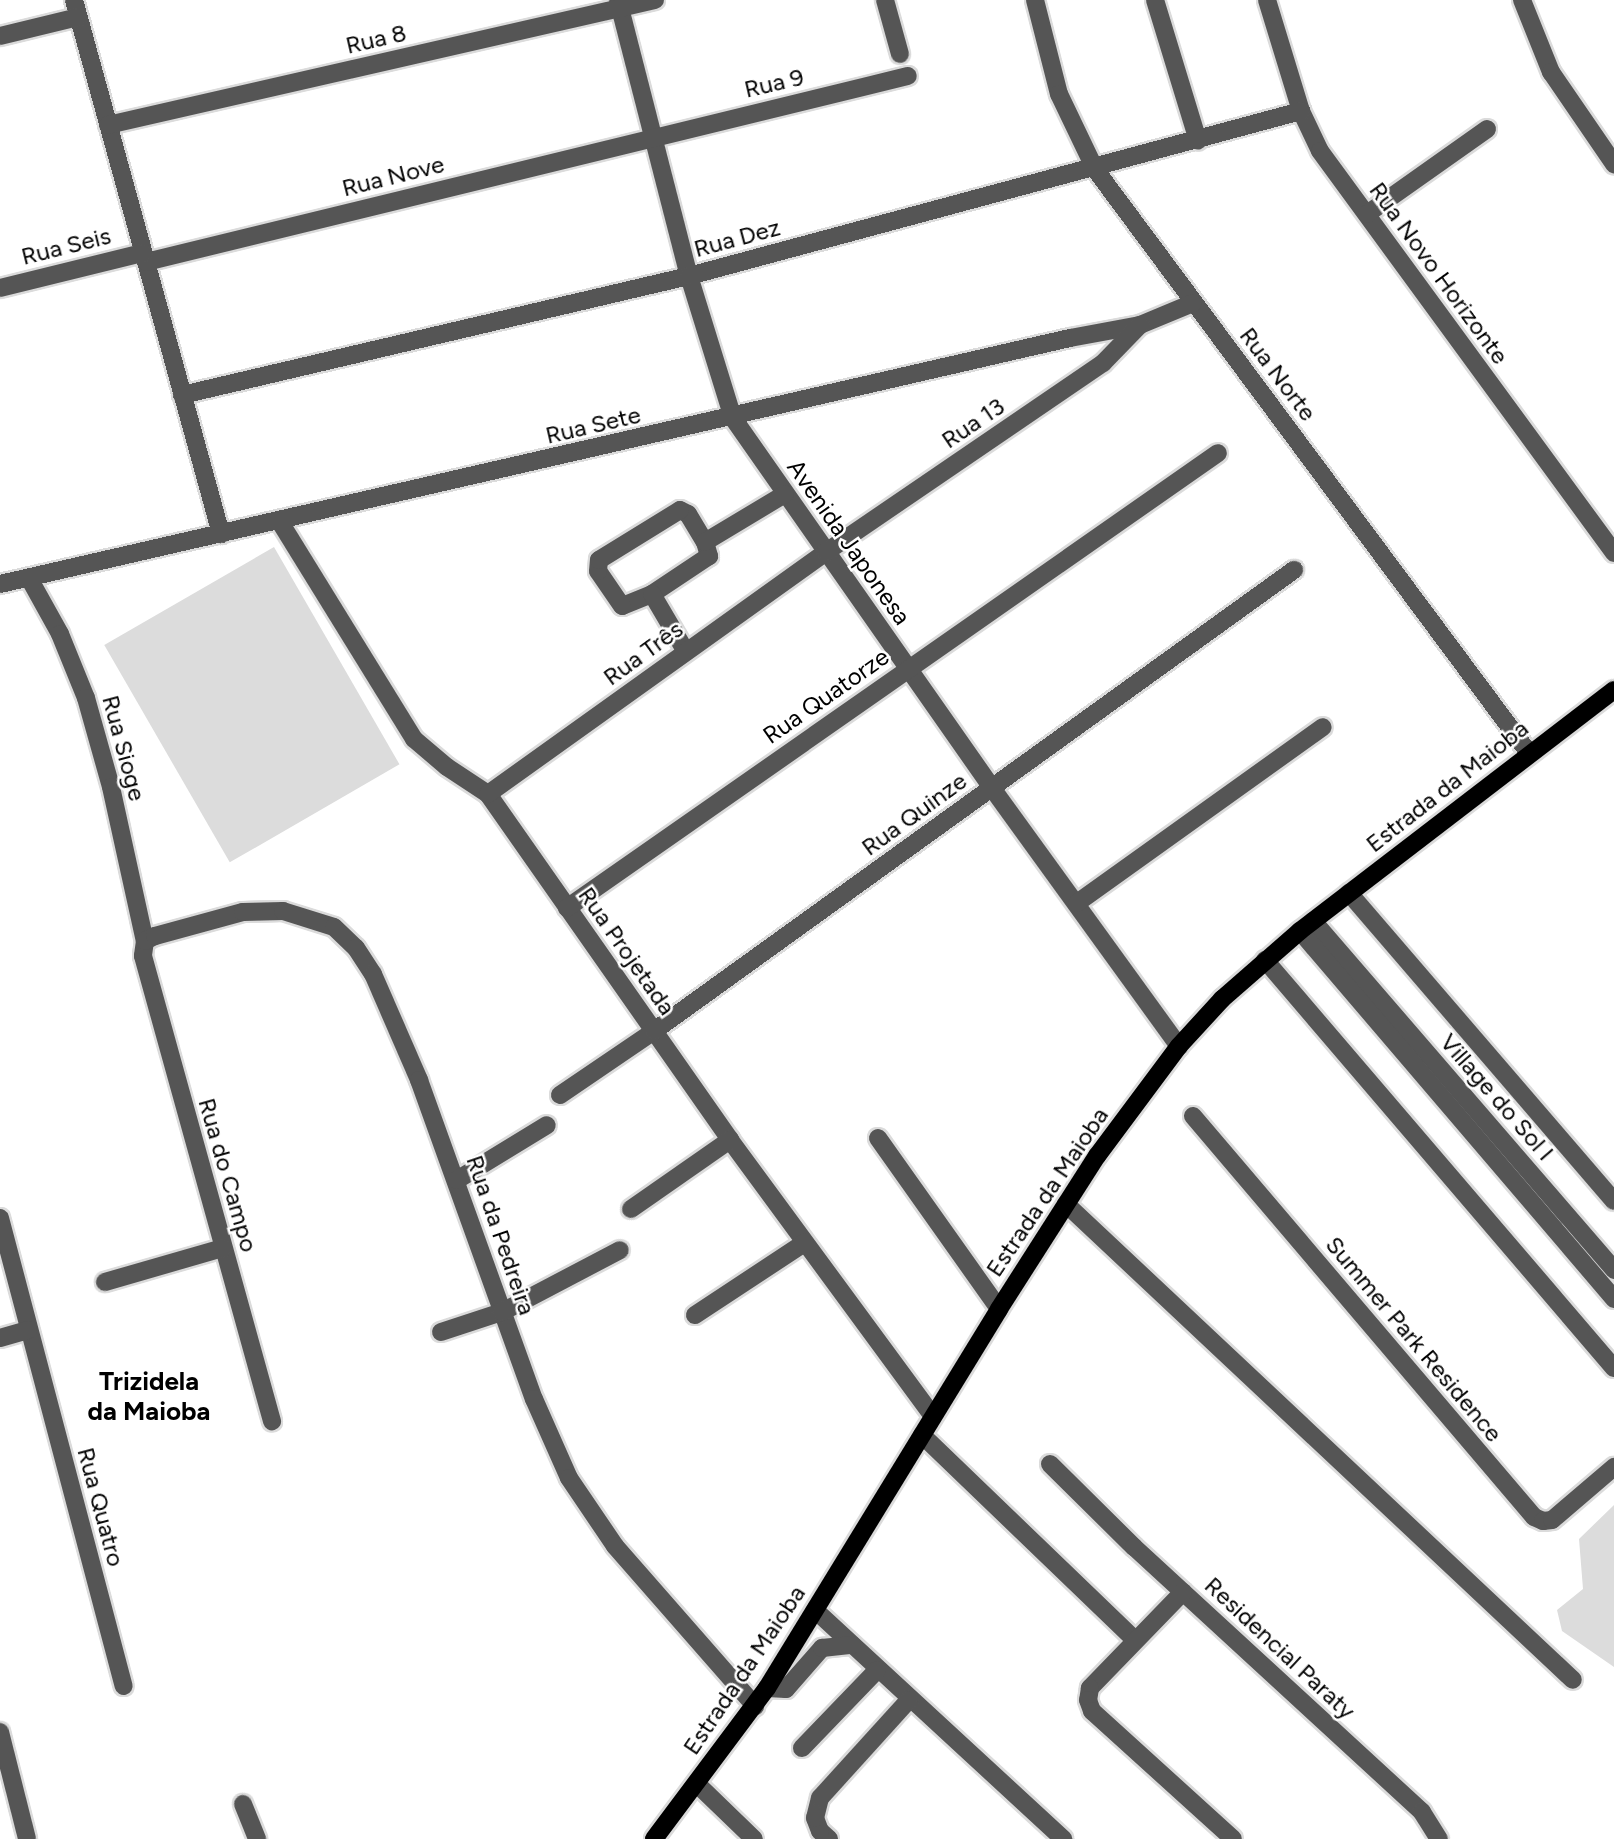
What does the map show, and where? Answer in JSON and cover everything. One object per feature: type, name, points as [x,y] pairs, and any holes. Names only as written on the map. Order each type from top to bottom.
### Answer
[{"type":"main road","name":"Estrada da Maioba","points":[[654,1839],[767,1688],[1066,1204],[1097,1156],[1179,1046],[1222,999],[1265,960],[1529,753],[1614,690]]},
{"type":"street","name":"Rua 8","points":[[108,125],[619,4],[655,0]]},
{"type":"street","points":[[885,0],[900,54]]},
{"type":"street","name":"Rua Norte","points":[[1035,0],[1059,94],[1094,169],[1529,753]]},
{"type":"street","points":[[1155,0],[1198,141]]},
{"type":"street","name":"Rua Novo Horizonte","points":[[1267,0],[1301,111],[1320,151],[1504,407],[1614,553]]},
{"type":"street","points":[[1522,0],[1551,72],[1614,164]]},
{"type":"street","name":"Avenida Japonesa","points":[[619,4],[689,276],[733,418],[992,788],[1179,1046]]},
{"type":"street","points":[[0,37],[76,8],[221,534]]},
{"type":"street","name":"Rua 9","points":[[652,137],[908,76]]},
{"type":"street","name":"Rua Dez","points":[[182,395],[689,276],[1198,141],[1301,111]]},
{"type":"street","points":[[1367,214],[1487,129]]},
{"type":"street","name":"Rua Nove","points":[[145,257],[652,137]]},
{"type":"street","name":"Rua Seis","points":[[0,288],[145,257]]},
{"type":"street","name":"Rua Sete","points":[[0,584],[733,418],[1057,341],[1140,325],[1193,303]]},
{"type":"street","name":"Rua 13","points":[[826,552],[1103,363],[1140,325]]},
{"type":"street","name":"Rua Quatorze","points":[[567,908],[1218,453]]},
{"type":"street","points":[[705,542],[785,494]]},
{"type":"street","points":[[680,510],[688,514],[710,551],[705,560],[652,594],[622,606],[598,571],[599,560],[680,510]]},
{"type":"street","name":"Rua Projetada","points":[[280,522],[414,739],[447,767],[488,794],[730,1140],[933,1416]]},
{"type":"street","name":"Rua Três","points":[[488,794],[826,552]]},
{"type":"street","name":"Rua Quinze","points":[[560,1095],[654,1031],[1294,570]]},
{"type":"street","name":"Rua Sioge","points":[[29,578],[60,634],[86,698],[111,787],[145,941]]},
{"type":"street","points":[[652,594],[686,652]]},
{"type":"street","points":[[1077,903],[1322,727]]},
{"type":"street","name":"Village do Sol I","points":[[1349,893],[1614,1201]]},
{"type":"street","name":"Rua da Pedreira","points":[[145,941],[243,912],[283,911],[334,928],[356,948],[373,974],[457,1180],[502,1312],[551,1442],[569,1478],[615,1546],[755,1706]]},
{"type":"street","points":[[1307,926],[1614,1299]]},
{"type":"street","name":"Village do Sol I","points":[[1307,926],[1343,956],[1614,1270]]},
{"type":"street","name":"Rua do Campo","points":[[145,941],[143,956],[272,1421]]},
{"type":"street","points":[[1265,960],[1614,1368]]},
{"type":"street","name":"Summer Park Residence","points":[[1193,1116],[1534,1517],[1543,1521],[1552,1520],[1614,1467]]},
{"type":"street","points":[[457,1180],[547,1125]]},
{"type":"street","points":[[878,1138],[999,1309]]},
{"type":"street","points":[[631,1209],[730,1140]]},
{"type":"street","points":[[1066,1204],[1573,1680]]},
{"type":"street","name":"Rua Quatro","points":[[0,1218],[124,1686]]},
{"type":"street","points":[[695,1315],[804,1243]]},
{"type":"street","points":[[105,1282],[223,1248]]},
{"type":"street","points":[[441,1332],[502,1312],[620,1250]]},
{"type":"street","points":[[0,1338],[28,1330]]},
{"type":"street","points":[[922,1435],[1135,1640]]},
{"type":"street","points":[[1050,1464],[1183,1592]]},
{"type":"street","name":"Residencial Paraty","points":[[1233,1839],[1092,1711],[1088,1700],[1090,1688],[1183,1592],[1422,1812],[1439,1839]]},
{"type":"street","points":[[815,1610],[909,1700],[1063,1839]]},
{"type":"street","points":[[767,1688],[779,1691],[786,1689],[822,1648],[852,1645]]},
{"type":"street","points":[[803,1748],[877,1670]]},
{"type":"street","points":[[829,1839],[820,1831],[815,1818],[820,1798],[909,1700]]},
{"type":"street","points":[[0,1732],[27,1839]]},
{"type":"street","points":[[697,1784],[754,1839]]},
{"type":"street","points":[[243,1804],[257,1839]]},
{"type":"shaded area","points":[[274,547],[400,764],[230,862],[104,645]]},
{"type":"shaded area","points":[[1614,1505],[1614,1667],[1562,1631],[1557,1610],[1583,1589],[1579,1539]]},
{"type":"district","name":"Trizidela da Maioba","points":[[149,1397]]}]
